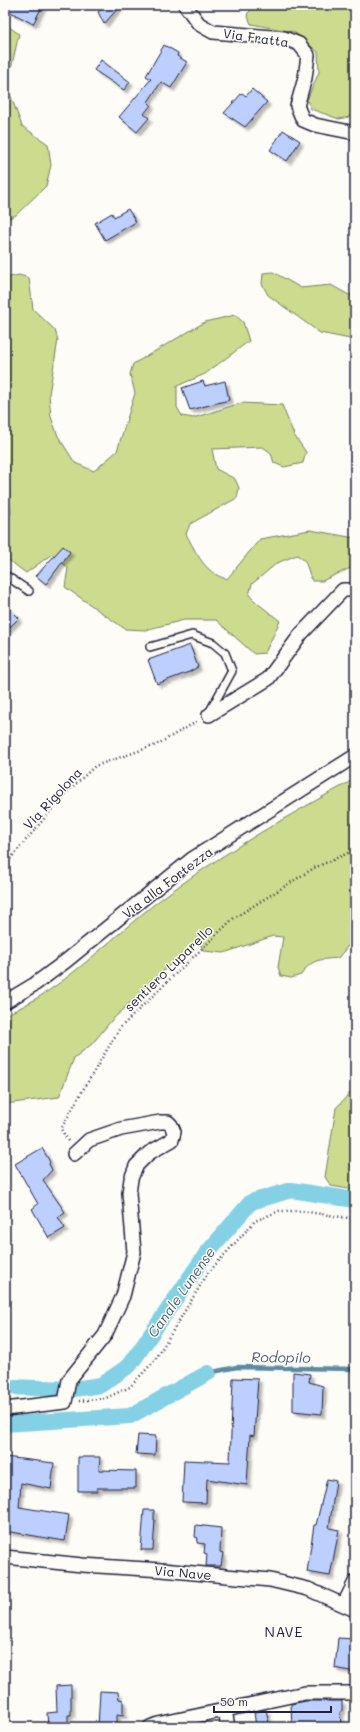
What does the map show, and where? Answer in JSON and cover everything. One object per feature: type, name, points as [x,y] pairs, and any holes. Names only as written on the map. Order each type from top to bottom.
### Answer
[{"type":"street","name":"Via Fratta","points":[[185,5],[199,24],[213,32],[284,38],[299,44],[308,55],[305,78],[297,106],[303,120],[315,125],[355,133]]},
{"type":"street","points":[[208,715],[268,679],[301,634],[343,590],[355,590]]},
{"type":"street","name":"Via alla Fortezza","points":[[5,1002],[35,984],[66,962],[192,860],[355,756]]},
{"type":"street","points":[[5,1409],[66,1398],[69,1380],[105,1335],[123,1296],[134,1252],[129,1193],[131,1179],[136,1166],[148,1153],[172,1140],[174,1136],[174,1129],[171,1125],[164,1121],[121,1129],[89,1140],[74,1154]]},
{"type":"street","name":"Via Nave","points":[[5,1557],[82,1566],[149,1568],[270,1580],[308,1589],[349,1607]]},
{"type":"street","points":[[349,1607],[355,1582]]},
{"type":"street","points":[[150,1727],[158,1724],[305,1693],[355,1693]]},
{"type":"street","points":[[225,1710],[228,1727]]},
{"type":"lane","points":[[5,575],[30,591]]},
{"type":"lane","points":[[150,647],[192,635],[213,643],[225,653],[232,671],[208,715]]},
{"type":"path","name":"Via Rigolona","points":[[5,865],[64,795],[95,766],[156,745],[208,715]]},
{"type":"path","name":"sentiero Luparello","points":[[74,1154],[62,1129],[80,1095],[120,1028],[234,918],[314,868],[355,850]]},
{"type":"path","points":[[66,1398],[106,1398],[130,1387],[155,1360],[208,1273],[255,1221],[279,1211],[301,1211],[355,1219]]},
{"type":"green space","points":[[258,5],[355,5],[355,107],[349,117],[339,119],[311,109],[307,100],[319,72],[318,52],[294,32],[251,24],[247,14]]},
{"type":"green space","points":[[5,24],[19,34],[7,86],[22,126],[48,144],[51,165],[46,186],[16,215],[5,220]]},
{"type":"green space","points":[[273,272],[301,288],[331,285],[349,295],[355,295],[355,340],[320,333],[268,295],[262,284],[263,273]]},
{"type":"green space","points":[[19,275],[29,278],[33,309],[55,330],[58,340],[49,394],[51,417],[58,436],[75,463],[94,471],[117,451],[135,393],[130,374],[133,364],[205,322],[235,315],[243,322],[249,341],[205,374],[177,386],[177,407],[182,416],[193,418],[241,403],[282,405],[294,435],[306,452],[303,463],[284,467],[274,463],[271,453],[263,447],[212,449],[216,469],[235,479],[239,488],[237,498],[190,524],[186,534],[207,567],[219,576],[227,579],[260,539],[310,530],[355,538],[355,566],[322,581],[312,581],[305,561],[297,555],[277,563],[252,584],[249,595],[280,621],[265,653],[254,654],[216,620],[184,620],[145,630],[125,629],[65,587],[68,568],[52,554],[26,573],[6,558],[5,520],[11,514],[9,486],[5,480],[5,278]]},
{"type":"green space","points":[[355,779],[355,940],[352,941],[338,958],[317,961],[309,965],[301,975],[291,978],[281,976],[278,967],[283,937],[273,936],[224,953],[204,951],[199,942],[191,945],[111,1021],[92,1044],[74,1058],[59,1097],[5,1104],[5,1015],[28,1004],[50,990],[92,958],[152,906],[216,861],[262,832]]},
{"type":"green space","points":[[355,1092],[355,1190],[331,1186],[325,1177],[336,1108],[350,1093]]},
{"type":"building","points":[[5,5],[43,5],[33,24],[5,9]]},
{"type":"building","points":[[106,5],[121,5],[104,24],[98,12]]},
{"type":"building","points":[[164,45],[178,53],[177,56],[187,62],[171,88],[161,82],[148,102],[151,105],[144,114],[149,118],[137,132],[119,117],[151,79],[146,76]]},
{"type":"building","points":[[101,60],[130,82],[124,90],[94,70]]},
{"type":"building","points":[[252,89],[267,102],[245,127],[224,113],[242,93],[246,96]]},
{"type":"building","points":[[283,130],[300,141],[287,161],[270,150]]},
{"type":"building","points":[[128,209],[136,222],[105,240],[95,223],[112,213],[114,217]]},
{"type":"building","points":[[203,381],[205,386],[225,381],[229,400],[190,410],[182,388]]},
{"type":"building","points":[[63,546],[70,552],[46,584],[36,576]]},
{"type":"building","points":[[5,604],[19,618],[5,632]]},
{"type":"building","points":[[190,645],[198,667],[157,684],[148,660]]},
{"type":"building","points":[[42,1148],[50,1162],[49,1164],[52,1170],[43,1180],[65,1212],[58,1217],[65,1228],[49,1238],[32,1209],[38,1204],[15,1164]]},
{"type":"building","points":[[293,1372],[310,1374],[309,1382],[323,1386],[322,1414],[293,1411]]},
{"type":"building","points":[[233,1378],[258,1379],[254,1436],[250,1435],[247,1485],[207,1479],[206,1503],[182,1502],[184,1460],[230,1462]]},
{"type":"building","points":[[138,1435],[156,1436],[155,1455],[136,1454]]},
{"type":"building","points":[[5,1457],[54,1463],[51,1489],[21,1483],[19,1507],[69,1515],[65,1541],[5,1531]]},
{"type":"building","points":[[78,1457],[100,1457],[99,1470],[136,1471],[136,1488],[97,1488],[97,1491],[78,1491]]},
{"type":"building","points":[[327,1479],[336,1481],[329,1528],[339,1530],[330,1576],[307,1572],[314,1525],[316,1525]]},
{"type":"building","points":[[144,1510],[154,1510],[155,1520],[153,1550],[141,1550]]},
{"type":"building","points":[[196,1525],[221,1528],[220,1552],[223,1553],[221,1566],[206,1566],[207,1554],[204,1553],[205,1544],[197,1543],[198,1538],[195,1537]]},
{"type":"building","points":[[338,1638],[355,1639],[355,1672],[335,1668]]},
{"type":"building","points":[[71,1685],[71,1715],[68,1715],[68,1727],[48,1727],[47,1713],[57,1712],[56,1686]]},
{"type":"building","points":[[100,1691],[118,1692],[119,1699],[123,1700],[123,1715],[117,1714],[117,1727],[98,1727]]},
{"type":"building","points":[[306,1701],[342,1701],[342,1711],[340,1712],[341,1727],[292,1727],[291,1704]]},
{"type":"building","points":[[266,1710],[270,1727],[256,1727],[254,1712]]},
{"type":"waterway","name":"Canale Lunense","points":[[5,1387],[74,1389],[101,1385],[130,1365],[206,1254],[251,1202],[291,1190],[355,1200]]},
{"type":"waterway","name":"Rodopilo","points":[[208,1373],[237,1367],[355,1369]]},
{"type":"waterway","points":[[5,1424],[130,1416],[208,1373]]},
{"type":"district","name":"NAVE","points":[[284,1631]]}]
